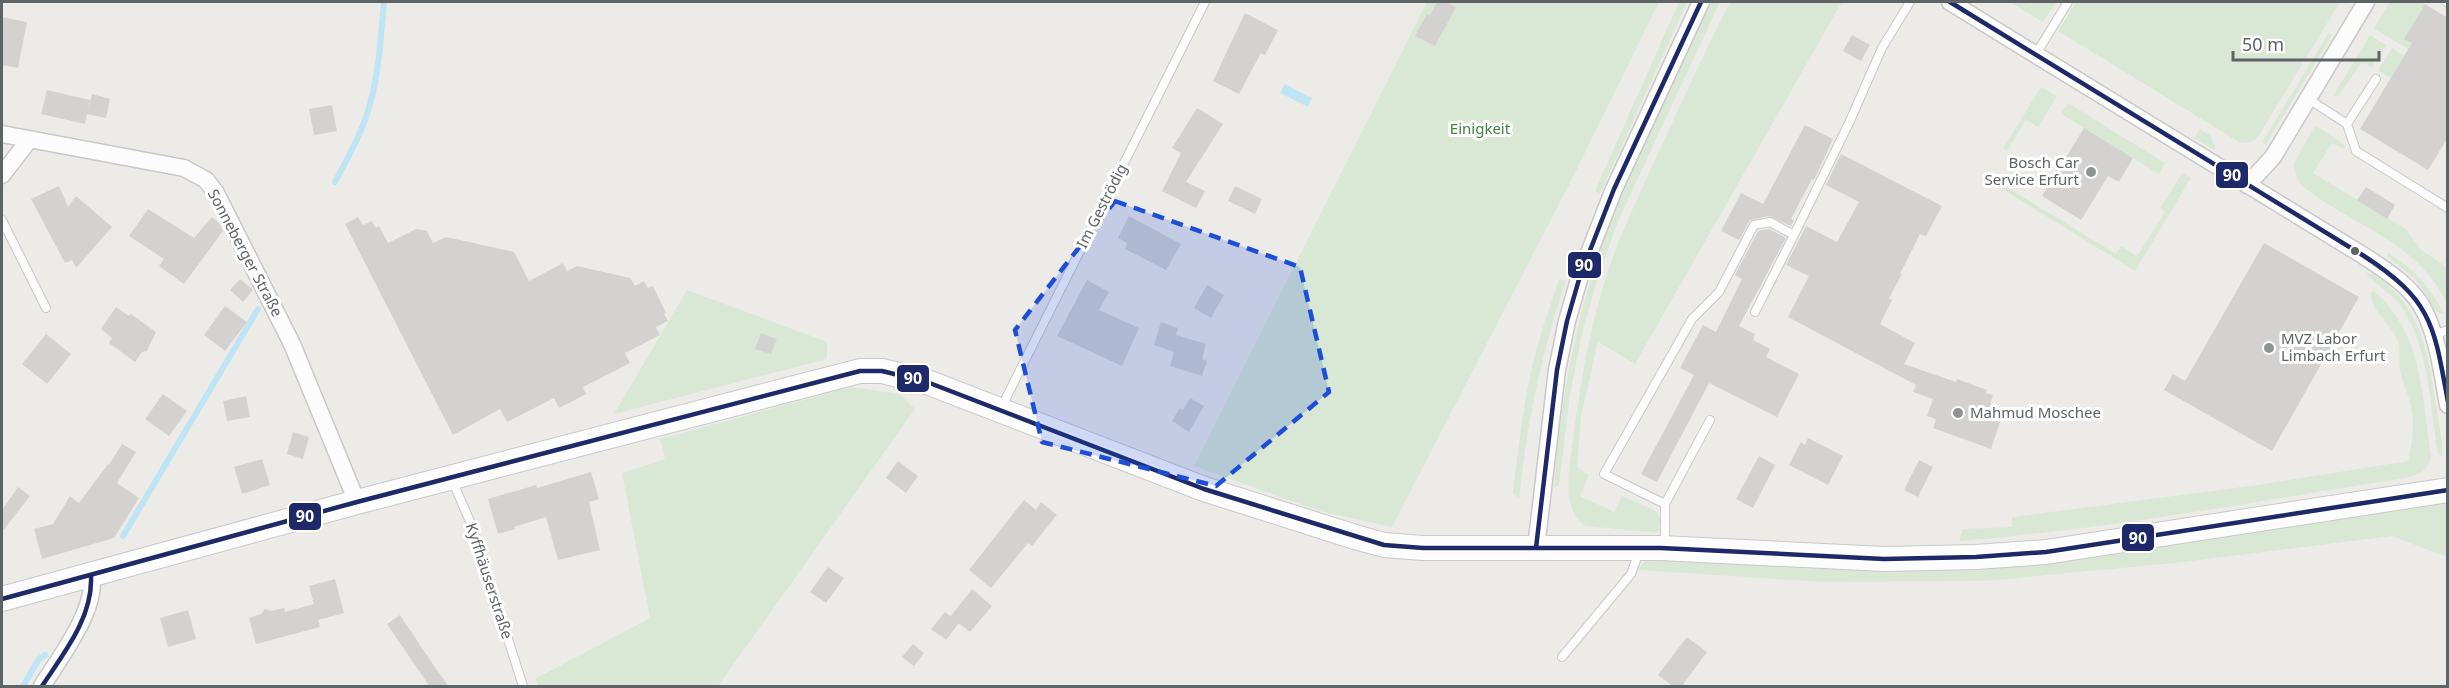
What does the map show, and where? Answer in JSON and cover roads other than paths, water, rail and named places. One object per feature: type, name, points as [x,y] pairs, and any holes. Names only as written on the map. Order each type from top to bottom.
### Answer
[{"type":"street","points":[[1536,548],[1557,370],[1567,321],[1580,276],[1614,189],[1701,2]]},
{"type":"street","points":[[1950,2],[2364,256],[2401,283],[2421,305],[2440,333],[2448,405]]},
{"type":"street","points":[[2247,185],[2273,157],[2366,2]]},
{"type":"street","name":"Sonneberger Straße","points":[[2,134],[184,168],[206,180],[216,193],[292,344],[357,502]]},
{"type":"street","points":[[2,175],[29,140]]},
{"type":"street","points":[[2,599],[357,502],[860,370],[882,371],[927,382],[1204,489],[1318,526],[1384,544],[1447,549],[1651,548],[1884,559],[1976,557],[2046,552],[2448,490]]},
{"type":"street","points":[[42,687],[80,624],[93,587],[91,576]]},
{"type":"lane","name":"Im Geströdig","points":[[1000,411],[1205,2]]},
{"type":"lane","points":[[1755,312],[1849,123],[1882,48],[1910,2]]},
{"type":"lane","points":[[2036,54],[2068,2]]},
{"type":"lane","points":[[2347,124],[2376,79]]},
{"type":"lane","points":[[2307,98],[2347,124],[2356,151],[2448,208]]},
{"type":"lane","points":[[2,220],[46,308]]},
{"type":"lane","points":[[1665,504],[1604,474],[1692,319],[1719,292],[1754,225],[1770,222],[1794,235]]},
{"type":"lane","points":[[1562,657],[1651,548],[1665,537],[1665,504],[1710,420]]},
{"type":"lane","name":"Kyffhäuserstraße","points":[[451,477],[472,526],[524,687]]},
{"type":"water","points":[[1285,84],[1312,98],[1308,107],[1280,93]]},
{"type":"waterway","points":[[335,182],[359,134],[370,104],[378,66],[384,2]]},
{"type":"waterway","points":[[123,536],[258,309]]},
{"type":"waterway","points":[[23,686],[39,659],[45,655]]},
{"type":"place","name":"Bosch Car Service Erfurt","points":[[2091,172]]},
{"type":"place","name":"MVZ Labor Limbach Erfurt","points":[[2269,348]]},
{"type":"place","name":"Mahmud Moschee","points":[[1958,413]]},
{"type":"park label","name":"Einigkeit","points":[[1480,129]]}]
